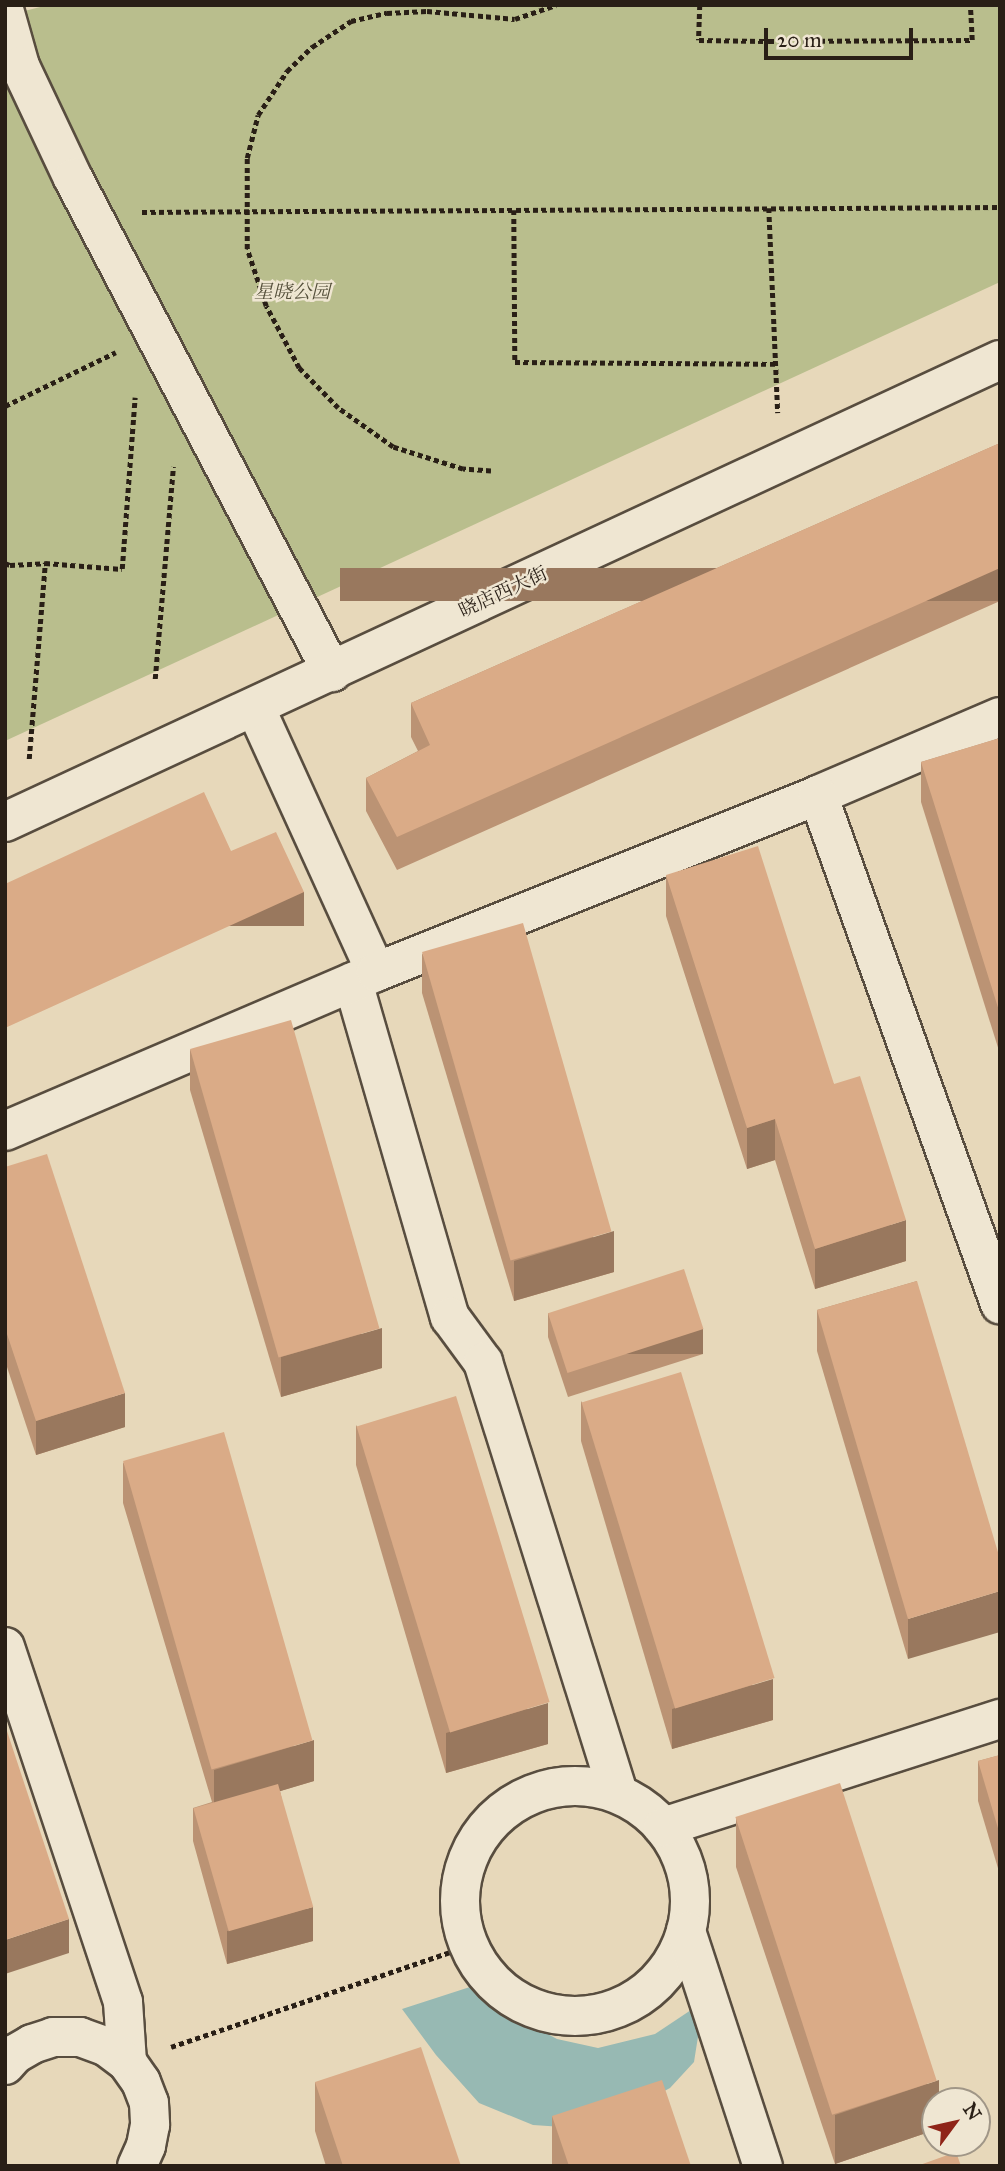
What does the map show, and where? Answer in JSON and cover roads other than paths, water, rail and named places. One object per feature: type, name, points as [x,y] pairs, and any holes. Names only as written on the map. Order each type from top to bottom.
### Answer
[{"type":"street","points":[[5,13],[20,66],[92,213],[332,672]]},
{"type":"street","name":"晓店西大街","points":[[15,817],[1000,360]]},
{"type":"street","points":[[255,707],[364,977],[450,1317],[483,1362],[618,1793]]},
{"type":"street","points":[[5,1131],[364,977],[818,795],[1000,717]]},
{"type":"street","points":[[818,795],[1000,1304]]},
{"type":"street","points":[[5,1647],[124,2002],[127,2062]]},
{"type":"street","points":[[663,1827],[1000,1719]]},
{"type":"street","points":[[580,1784],[618,1793],[650,1812],[663,1827],[675,1841],[689,1876],[690,1914],[680,1950],[659,1981],[630,2004],[594,2016],[556,2015],[520,2003],[489,1979],[468,1946],[459,1908],[463,1870],[479,1834],[506,1807],[541,1789],[580,1784]]},
{"type":"street","points":[[686,1931],[763,2166]]},
{"type":"street","points":[[5,2065],[23,2049],[53,2037],[80,2037],[107,2047],[127,2062],[141,2082],[149,2103],[150,2125],[146,2146],[136,2166]]},
{"type":"water","points":[[473,1986],[508,2013],[557,2039],[598,2048],[655,2034],[694,2008],[700,2024],[694,2062],[670,2088],[633,2108],[578,2128],[533,2125],[479,2103],[436,2055],[402,2009]]},
{"type":"park label","name":"星晓公园","points":[[292,292]]}]
